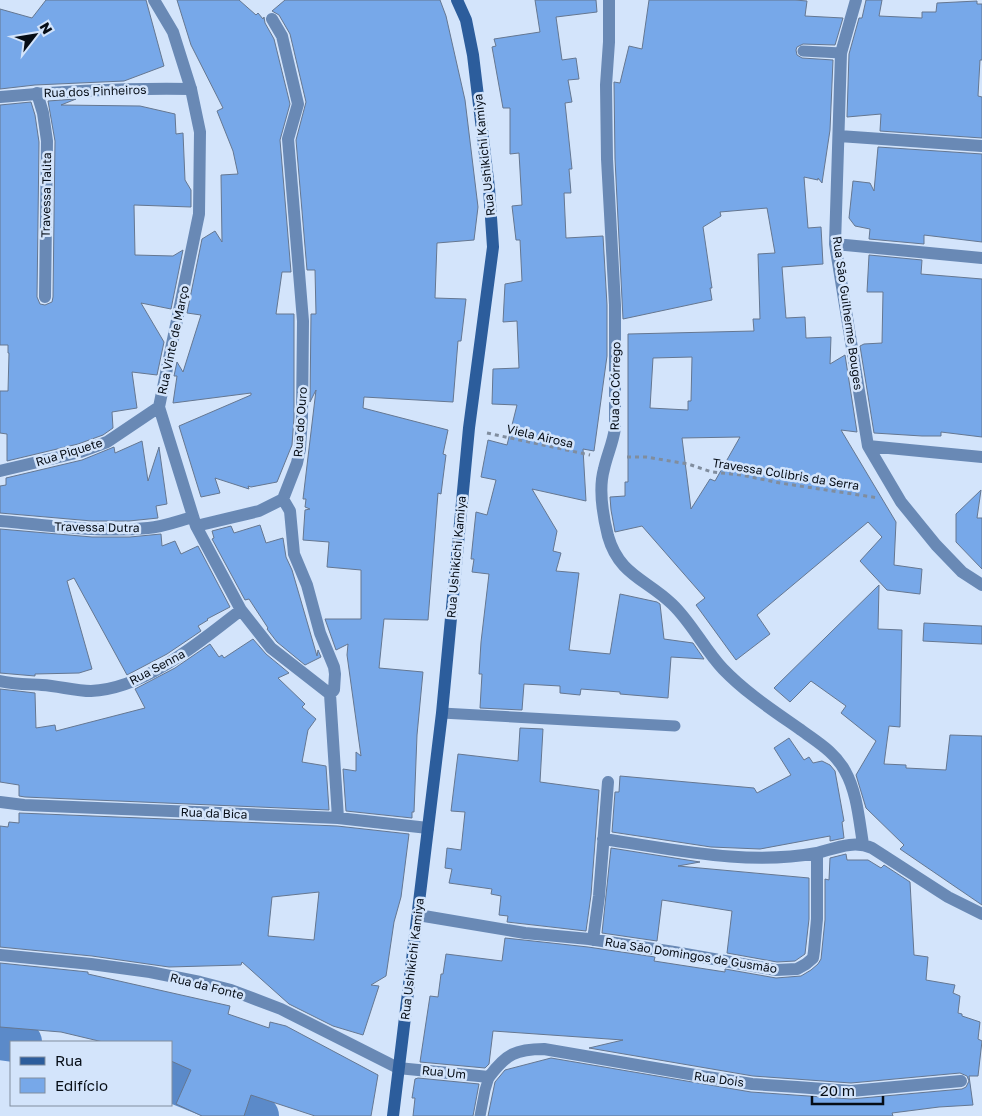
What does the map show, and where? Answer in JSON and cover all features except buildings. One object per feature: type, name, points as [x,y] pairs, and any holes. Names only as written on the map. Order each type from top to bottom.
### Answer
[{"type":"main road","name":"Rua Ushikichi Kamiya","points":[[393,1116],[442,713],[468,428],[486,310],[493,246],[489,188],[473,55],[466,20],[457,0]]},
{"type":"street","name":"Rua Vinte de Março","points":[[154,0],[172,32],[191,89],[200,132],[199,214],[159,407],[194,521],[242,610],[271,648],[330,694]]},
{"type":"street","name":"Rua do Córrego","points":[[609,0],[610,42],[606,86],[607,159],[616,305],[615,428],[604,469],[602,508],[609,538],[619,561],[632,575],[672,604],[723,669],[747,691],[832,753],[844,769],[852,787],[863,844]]},
{"type":"street","name":"Rua São Guilherme Bouges","points":[[856,0],[842,52],[835,244],[868,446],[901,502],[936,546],[962,572],[982,585]]},
{"type":"street","name":"Rua do Ouro","points":[[272,19],[282,36],[298,104],[288,139],[303,312],[300,449],[297,463],[283,499]]},
{"type":"street","name":"Rua dos Pinheiros","points":[[0,97],[38,93],[157,88],[191,89]]},
{"type":"street","name":"Travessa Talita","points":[[38,93],[47,141],[45,298]]},
{"type":"street","points":[[839,136],[982,146]]},
{"type":"street","points":[[835,244],[982,258]]},
{"type":"street","name":"Rua Piquete","points":[[0,470],[80,452],[107,442],[159,407]]},
{"type":"street","points":[[868,446],[982,457]]},
{"type":"street","name":"Travessa Dutra","points":[[0,521],[73,529],[148,528],[259,511],[283,499]]},
{"type":"street","points":[[283,499],[290,511],[294,554],[307,585],[320,633],[334,667],[335,684],[334,690],[330,694],[338,818]]},
{"type":"street","name":"Rua Senna","points":[[0,681],[94,691],[133,681],[201,642],[242,610]]},
{"type":"street","points":[[418,915],[516,931],[593,940],[599,896],[608,782]]},
{"type":"street","name":"Rua da Bica","points":[[0,802],[24,805],[338,818],[428,828]]},
{"type":"street","points":[[603,839],[671,850],[759,858],[792,858],[847,845],[863,844],[948,897],[982,914]]},
{"type":"street","name":"Rua São Domingos de Gusmão","points":[[593,940],[776,970],[797,968],[813,958],[817,919],[817,853]]},
{"type":"street","name":"Rua da Fonte","points":[[0,955],[150,972],[231,990],[281,1009],[398,1068]]},
{"type":"street","name":"Rua Dois","points":[[489,1077],[497,1066],[513,1053],[525,1049],[544,1049],[752,1084],[851,1091],[961,1081]]},
{"type":"street","name":"Rua Um","points":[[398,1068],[489,1077]]},
{"type":"lane","points":[[803,51],[842,52]]},
{"type":"lane","points":[[442,713],[675,726]]},
{"type":"lane","points":[[480,1116],[484,1090],[489,1077]]},
{"type":"path","name":"Viela Airosa","points":[[468,428],[585,455],[609,456]]},
{"type":"path","name":"Travessa Colibris da Serra","points":[[609,456],[646,457],[688,464],[712,472],[741,475],[901,502]]},
{"type":"waterway","points":[[0,1039],[14,1041]]},
{"type":"waterway","points":[[172,1081],[258,1116]]}]
